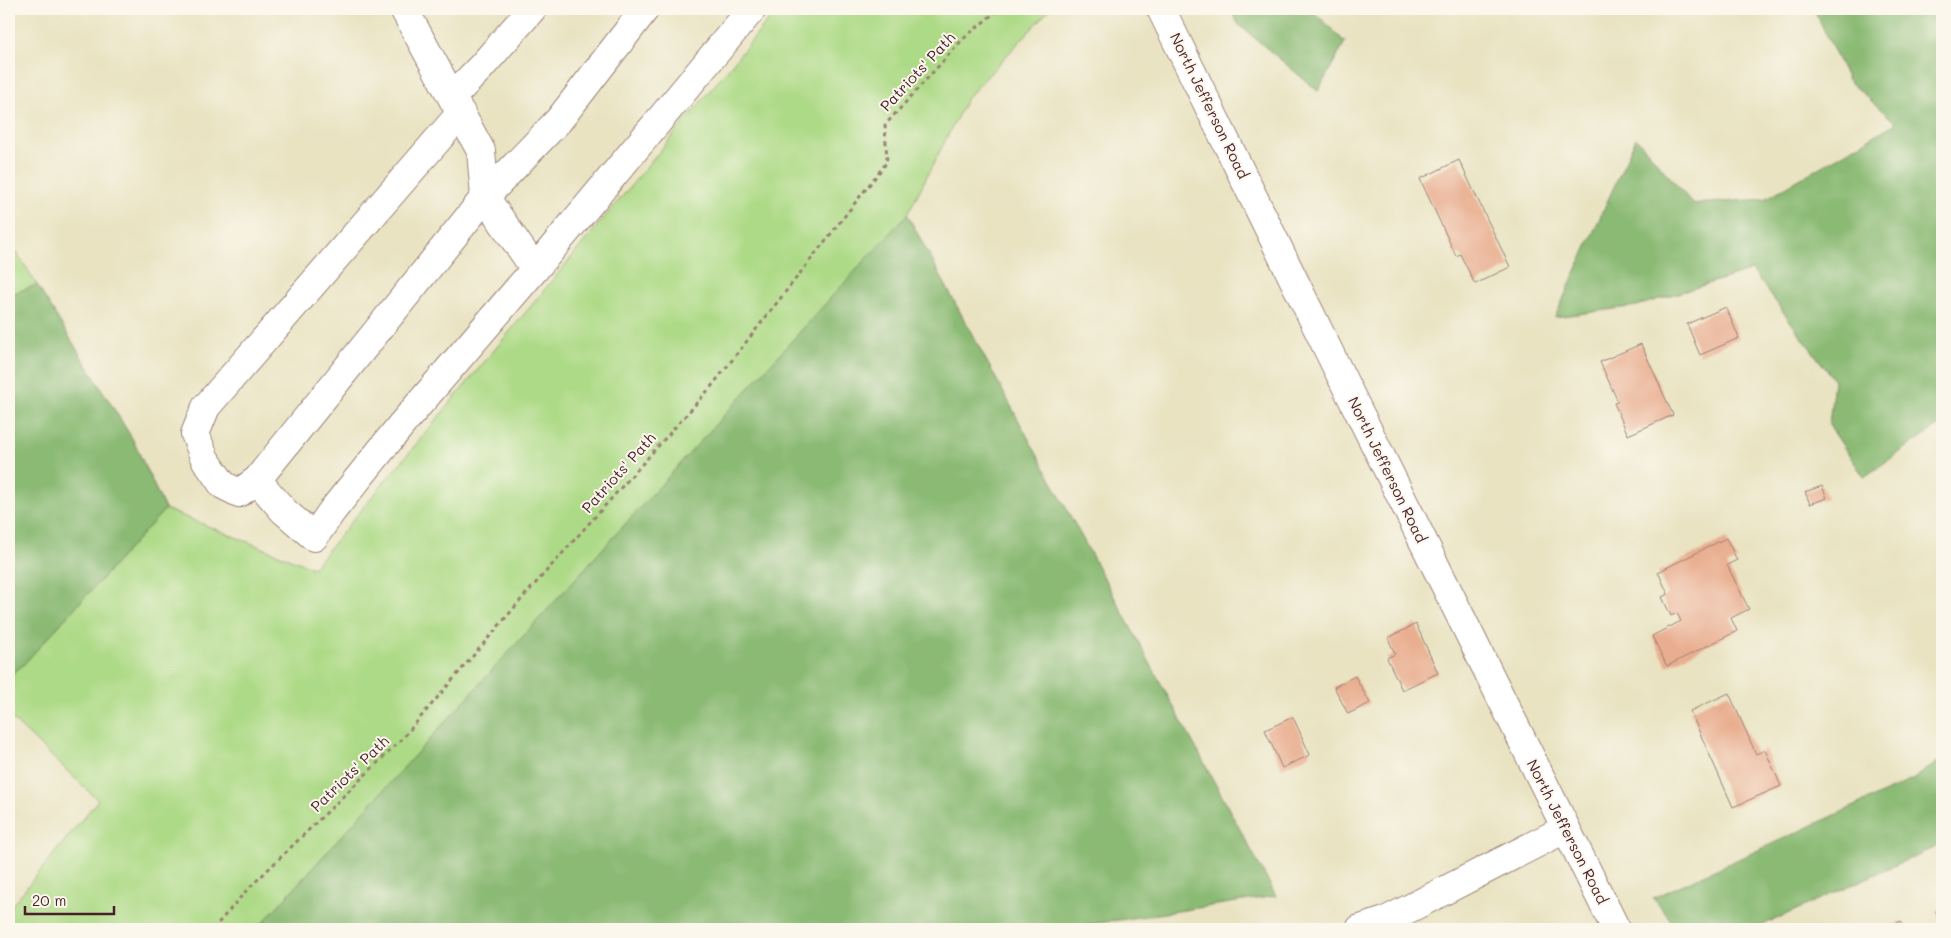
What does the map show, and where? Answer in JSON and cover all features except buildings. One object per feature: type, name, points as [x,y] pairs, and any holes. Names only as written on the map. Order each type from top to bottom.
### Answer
[{"type":"street","points":[[404,9],[481,151],[485,197],[536,269]]},
{"type":"street","points":[[532,9],[481,67],[457,105],[206,407],[195,434],[205,459],[223,485],[239,493],[257,480],[485,197],[559,120],[645,9]]},
{"type":"street","points":[[257,480],[284,511],[314,537],[332,511],[402,424],[536,269],[752,9]]},
{"type":"street","name":"North Jefferson Road","points":[[1161,9],[1616,929]]},
{"type":"street","points":[[1360,929],[1385,920],[1565,829]]},
{"type":"path","name":"Patriots' Path","points":[[213,929],[246,891],[402,739],[526,594],[710,387],[887,162],[885,125],[963,39],[999,9]]},
{"type":"green space","points":[[778,9],[1050,9],[967,98],[907,215],[257,929],[9,929],[9,909],[98,800],[9,716],[9,676],[22,666],[165,509],[313,568]]},
{"type":"green space","points":[[1230,9],[1311,9],[1345,42],[1318,91],[1239,25]]},
{"type":"green space","points":[[1814,9],[1942,9],[1942,423],[1864,477],[1829,425],[1834,380],[1752,270],[1637,306],[1555,317],[1636,138],[1693,204],[1765,199],[1896,123],[1848,80]]},
{"type":"green space","points":[[907,214],[1276,896],[1060,929],[257,929]]},
{"type":"green space","points":[[9,240],[37,285],[9,295]]},
{"type":"green space","points":[[37,285],[132,438],[165,509],[22,666],[9,676],[9,295]]},
{"type":"green space","points":[[1942,759],[1942,844],[1754,929],[1678,929],[1653,898],[1912,780]]}]
